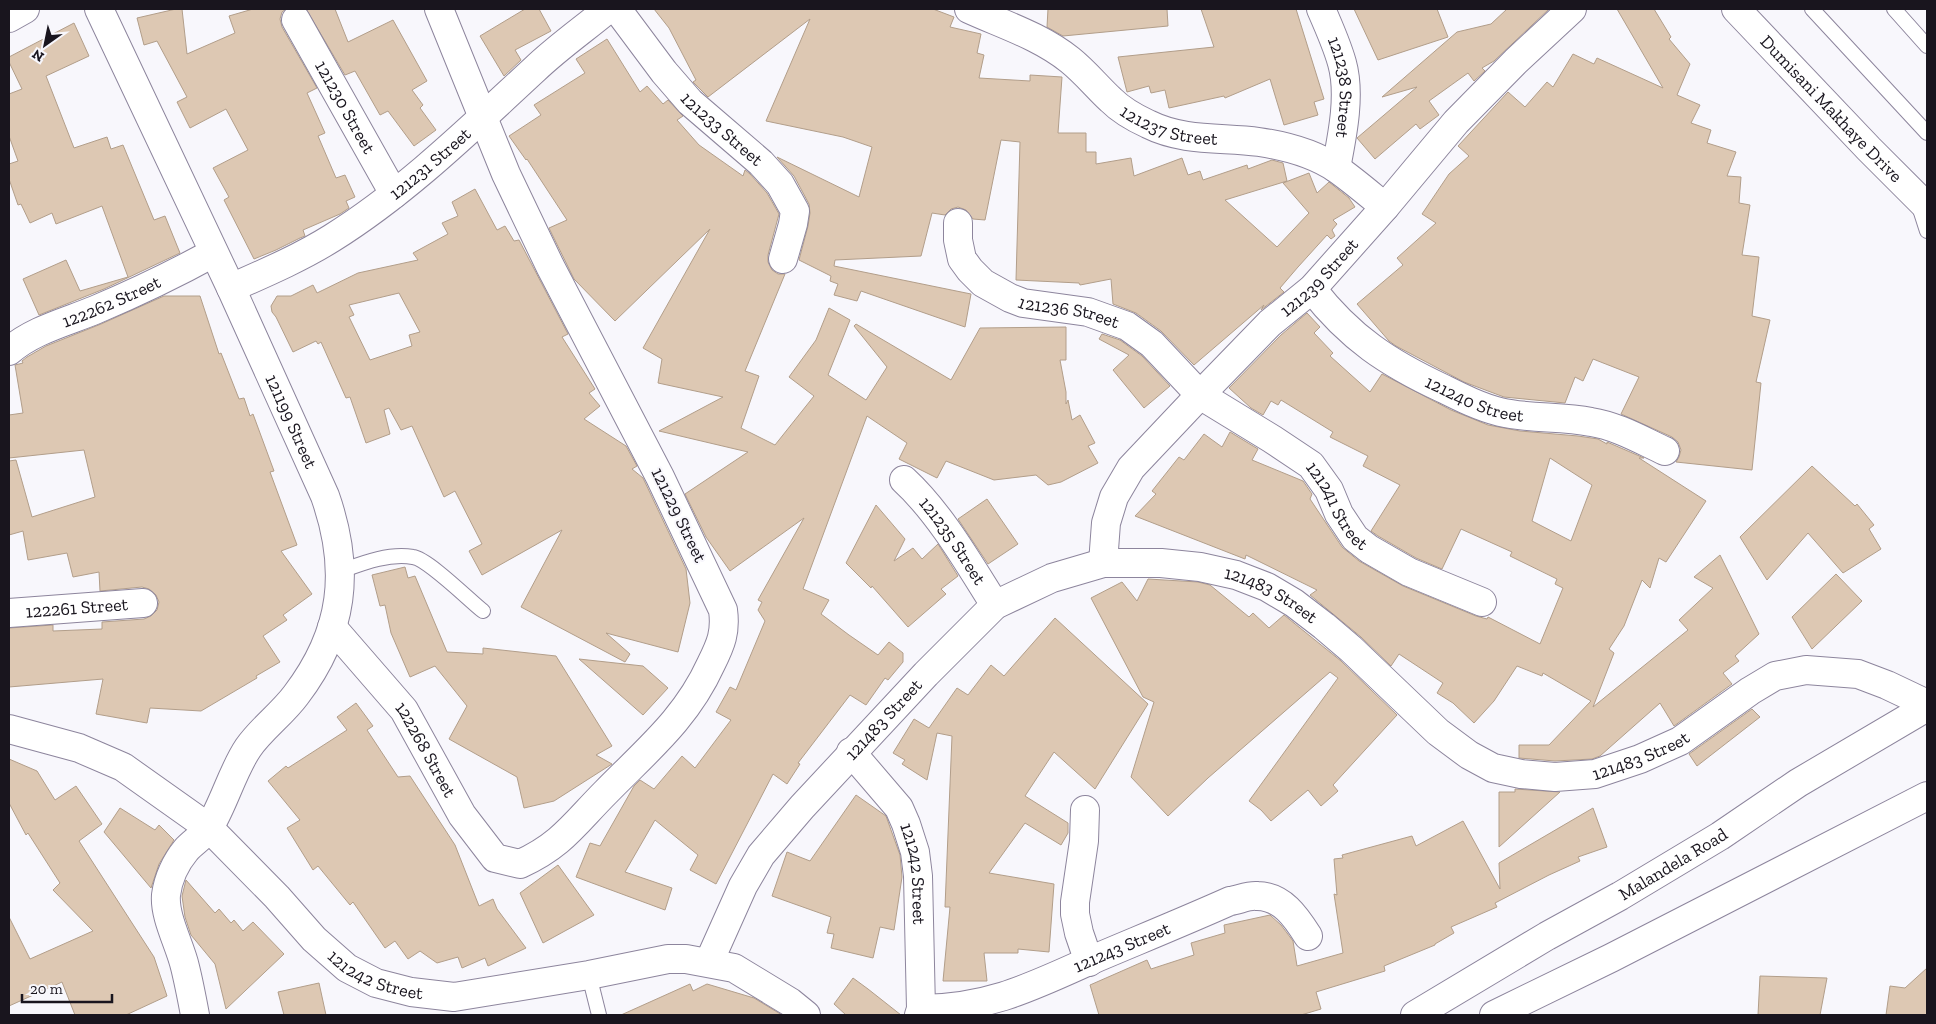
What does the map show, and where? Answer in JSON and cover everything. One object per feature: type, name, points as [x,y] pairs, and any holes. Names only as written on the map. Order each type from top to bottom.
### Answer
[{"type":"street","points":[[9,18],[25,9]]},
{"type":"street","name":"121199 Street","points":[[99,9],[231,288],[325,496],[335,523],[339,547],[341,571],[339,595],[332,627],[325,647],[313,671],[295,696],[248,748],[209,828]]},
{"type":"street","name":"121229 Street","points":[[439,9],[482,120],[506,174],[550,266],[660,477],[699,557],[723,610],[725,626],[721,642],[702,684],[666,733],[605,792],[575,826],[550,848],[520,864]]},
{"type":"street","name":"121231 Street","points":[[231,288],[318,247],[394,194],[482,120],[536,68],[608,9]]},
{"type":"street","name":"121233 Street","points":[[617,9],[664,72],[690,102],[761,163],[780,184],[795,211],[783,259]]},
{"type":"street","name":"121237 Street","points":[[969,9],[1051,46],[1070,60],[1111,100],[1149,125],[1170,133],[1189,137],[1258,142],[1298,150],[1336,168],[1385,207]]},
{"type":"street","name":"121238 Street","points":[[1321,9],[1343,65],[1345,84],[1343,128],[1336,168]]},
{"type":"street","name":"121239 Street","points":[[1103,563],[1106,523],[1114,497],[1131,468],[1270,324],[1312,289],[1385,207],[1456,122],[1516,61],[1572,9]]},
{"type":"street","name":"Dumisani Makhaye Drive","points":[[1736,9],[1869,149],[1922,201]]},
{"type":"street","name":"121230 Street","points":[[296,20],[394,194]]},
{"type":"street","name":"121236 Street","points":[[958,223],[958,240],[962,259],[983,283],[1023,303],[1088,312],[1127,326],[1152,344],[1200,395]]},
{"type":"street","name":"122262 Street","points":[[9,351],[38,333],[95,310],[214,253]]},
{"type":"street","name":"121240 Street","points":[[1312,289],[1328,310],[1373,351],[1420,378],[1478,405],[1501,412],[1591,422],[1611,427],[1665,450]]},
{"type":"street","name":"121241 Street","points":[[1200,395],[1272,439],[1311,466],[1329,490],[1339,514],[1355,538],[1369,549],[1409,572],[1482,602]]},
{"type":"street","name":"121235 Street","points":[[904,480],[917,492],[933,512],[995,605]]},
{"type":"street","name":"121483 Street","points":[[709,962],[743,886],[761,855],[851,752],[995,605],[1052,578],[1103,563],[1161,563],[1200,567],[1236,574],[1267,587],[1294,603],[1324,626],[1351,649],[1438,732],[1469,755],[1493,768],[1521,774],[1555,777],[1595,774],[1640,759],[1680,741],[1750,690],[1775,676],[1806,670],[1858,674],[1887,685],[1927,706]]},
{"type":"street","name":"122261 Street","points":[[9,613],[143,603]]},
{"type":"street","name":"122268 Street","points":[[332,627],[404,710],[462,815],[495,858],[520,864]]},
{"type":"street","name":"Malandela Road","points":[[1415,1015],[1704,846],[1798,783],[1927,706]]},
{"type":"street","name":"121242 Street","points":[[9,729],[79,748],[123,767],[209,828],[314,939],[348,968],[376,983],[454,1006],[589,975],[668,959],[686,959],[734,968],[752,977],[806,1015]]},
{"type":"street","name":"121242 Street","points":[[851,752],[898,808],[906,824],[915,852],[918,876],[920,1012]]},
{"type":"street","points":[[1494,1015],[1927,796]]},
{"type":"street","points":[[1085,810],[1084,841],[1075,914],[1088,962]]},
{"type":"street","points":[[195,1015],[185,966],[166,902],[166,894],[169,880],[186,850],[209,828]]},
{"type":"street","name":"121243 Street","points":[[920,1012],[998,999],[1040,984],[1230,901],[1257,896],[1277,900],[1295,916],[1308,936]]},
{"type":"lane","points":[[1812,9],[1927,133]]},
{"type":"lane","points":[[1894,9],[1927,46]]},
{"type":"lane","points":[[1922,201],[1927,230]]},
{"type":"lane","points":[[341,571],[371,560],[414,557],[434,569],[483,611]]},
{"type":"lane","points":[[589,975],[599,1015]]},
{"type":"building","points":[[182,9],[187,54],[235,33],[229,16],[253,9],[286,9],[282,12],[280,19],[282,27],[317,88],[307,93],[325,133],[318,136],[336,178],[345,175],[355,197],[346,201],[349,208],[340,214],[303,230],[305,236],[254,259],[224,200],[229,197],[213,168],[248,150],[226,109],[190,128],[177,102],[187,97],[157,41],[144,45],[137,18]]},
{"type":"building","points":[[306,9],[335,9],[348,42],[393,20],[427,81],[412,90],[423,105],[420,108],[436,130],[414,146],[388,111],[380,115],[355,71],[345,75]]},
{"type":"building","points":[[525,9],[539,9],[551,31],[515,50],[521,60],[504,76],[480,36]]},
{"type":"building","points":[[654,9],[933,9],[954,17],[950,27],[981,34],[977,53],[984,55],[979,78],[1030,81],[1030,75],[1062,77],[1058,133],[1086,133],[1086,152],[1096,152],[1096,164],[1131,158],[1134,176],[1182,158],[1188,175],[1200,171],[1203,180],[1247,165],[1248,169],[1272,160],[1283,163],[1287,181],[1225,200],[1277,247],[1309,213],[1283,183],[1309,173],[1317,193],[1329,182],[1349,198],[1355,207],[1333,220],[1337,224],[1332,230],[1335,236],[1331,239],[1327,235],[1280,288],[1284,292],[1261,310],[1264,305],[1194,365],[1161,331],[1136,313],[1113,304],[1111,279],[1080,285],[1079,283],[1016,280],[1020,142],[1001,140],[985,220],[973,219],[966,210],[958,207],[951,209],[945,215],[932,213],[921,256],[835,260],[834,266],[971,294],[965,327],[861,291],[857,301],[834,295],[838,284],[830,281],[831,276],[799,260],[808,226],[809,204],[794,176],[777,157],[859,197],[872,147],[843,137],[766,121],[810,19],[708,97],[693,82],[696,80],[669,28]]},
{"type":"building","points":[[1048,9],[1167,9],[1168,26],[1063,36],[1047,27]]},
{"type":"building","points":[[1201,9],[1296,9],[1324,99],[1314,102],[1318,115],[1284,125],[1270,79],[1225,98],[1224,96],[1169,108],[1165,90],[1151,93],[1149,86],[1127,92],[1118,57],[1214,47]]},
{"type":"building","points":[[1354,9],[1437,9],[1448,37],[1378,60]]},
{"type":"building","points":[[1507,9],[1549,9],[1494,61],[1482,68],[1485,71],[1474,81],[1468,73],[1429,101],[1439,115],[1420,129],[1416,124],[1375,159],[1357,138],[1417,87],[1382,97],[1457,32],[1491,24]]},
{"type":"building","points":[[1617,9],[1654,9],[1671,37],[1669,39],[1690,64],[1677,95],[1700,105],[1691,123],[1711,130],[1707,143],[1736,152],[1727,176],[1741,177],[1739,203],[1750,205],[1742,255],[1759,257],[1752,316],[1770,320],[1756,382],[1761,383],[1752,470],[1676,462],[1681,450],[1678,442],[1672,437],[1621,414],[1639,377],[1593,359],[1583,381],[1575,377],[1565,403],[1504,397],[1464,382],[1396,346],[1389,341],[1357,304],[1403,265],[1397,258],[1436,223],[1422,214],[1449,174],[1469,156],[1458,146],[1508,92],[1525,107],[1547,82],[1553,87],[1573,54],[1594,64],[1597,58],[1663,88]]},
{"type":"building","points":[[74,23],[89,56],[46,76],[74,148],[107,137],[111,149],[123,145],[154,220],[165,216],[180,253],[104,289],[39,315],[23,279],[66,260],[80,291],[128,277],[102,206],[56,224],[52,213],[30,223],[21,204],[18,205],[9,179],[9,164],[18,161],[9,136],[9,94],[22,89],[9,62],[9,57]]},
{"type":"building","points":[[607,39],[640,92],[647,86],[663,104],[668,100],[683,116],[677,120],[699,145],[743,176],[745,170],[750,174],[767,193],[779,214],[768,255],[768,262],[772,270],[778,274],[785,274],[745,371],[759,376],[741,428],[775,445],[814,396],[789,377],[816,340],[829,308],[850,320],[828,375],[866,400],[887,367],[854,326],[856,324],[951,380],[980,328],[1066,327],[1066,360],[1060,360],[1066,392],[1066,404],[1068,400],[1072,420],[1080,415],[1095,443],[1088,446],[1098,463],[1061,482],[1048,485],[1036,475],[994,480],[946,461],[937,478],[899,459],[907,443],[867,416],[803,589],[829,600],[821,614],[849,635],[878,655],[889,642],[903,653],[903,662],[888,680],[885,678],[866,705],[850,695],[798,763],[800,764],[787,784],[773,774],[716,884],[690,870],[698,855],[655,820],[625,872],[672,888],[665,910],[576,877],[590,843],[600,846],[634,786],[640,780],[654,789],[682,756],[695,768],[731,720],[716,712],[730,687],[736,690],[765,621],[758,610],[762,602],[758,600],[804,518],[730,571],[706,537],[685,494],[748,452],[659,431],[723,397],[658,383],[662,359],[643,348],[710,229],[615,321],[574,279],[549,228],[567,220],[527,159],[509,136],[541,115],[534,105],[585,73],[576,59]]},
{"type":"building","points":[[475,189],[497,230],[505,226],[514,241],[519,240],[568,334],[562,337],[595,389],[589,393],[600,406],[584,419],[626,446],[637,466],[632,469],[643,478],[686,569],[690,603],[678,652],[606,633],[630,654],[625,662],[521,607],[562,530],[482,575],[469,551],[482,544],[455,491],[444,497],[412,426],[401,430],[389,408],[384,410],[390,434],[366,443],[350,397],[346,398],[321,342],[318,344],[316,341],[293,352],[272,312],[271,306],[277,296],[291,296],[313,285],[317,293],[358,273],[418,260],[413,253],[448,234],[442,223],[458,216],[452,202]],"holes":[[[399,293],[420,332],[409,335],[412,346],[370,360],[349,317],[354,315],[349,305]]]},
{"type":"building","points":[[164,296],[200,296],[219,354],[221,353],[239,399],[244,398],[250,416],[253,414],[274,471],[270,472],[297,545],[281,551],[312,594],[283,615],[287,620],[263,636],[280,662],[201,711],[150,708],[147,723],[96,714],[103,679],[9,687],[9,628],[53,625],[53,631],[102,629],[102,622],[144,619],[151,616],[157,610],[159,602],[156,595],[149,589],[142,587],[100,591],[99,572],[73,577],[67,553],[28,560],[23,531],[9,535],[9,461],[16,460],[32,517],[95,497],[84,450],[9,458],[9,415],[23,413],[15,365],[23,363],[22,361],[27,357],[46,346]]},
{"type":"building","points":[[1307,313],[1320,327],[1314,333],[1333,353],[1330,356],[1370,392],[1382,374],[1451,410],[1488,425],[1520,431],[1598,439],[1644,458],[1639,458],[1706,501],[1666,562],[1659,558],[1650,588],[1642,580],[1624,626],[1609,649],[1614,653],[1593,707],[1688,630],[1679,620],[1713,588],[1694,577],[1720,555],[1759,634],[1735,656],[1739,661],[1723,673],[1732,684],[1674,726],[1660,703],[1600,756],[1592,759],[1555,761],[1519,758],[1519,745],[1549,745],[1591,701],[1543,673],[1542,676],[1517,666],[1494,701],[1474,723],[1453,703],[1437,693],[1443,683],[1399,654],[1391,666],[1361,637],[1310,595],[1317,590],[1246,555],[1245,559],[1135,516],[1156,494],[1152,491],[1179,457],[1184,460],[1204,434],[1222,447],[1230,432],[1258,449],[1252,460],[1303,481],[1312,494],[1310,499],[1342,547],[1359,561],[1403,586],[1476,616],[1487,619],[1488,617],[1540,644],[1563,588],[1555,584],[1557,579],[1510,556],[1512,552],[1461,529],[1442,569],[1416,558],[1378,536],[1371,531],[1400,485],[1363,466],[1368,456],[1330,437],[1333,432],[1281,400],[1278,405],[1271,401],[1263,415],[1251,408],[1229,388],[1281,335]],"holes":[[[1550,458],[1592,485],[1571,541],[1532,521]]]},
{"type":"building","points":[[1102,334],[1120,340],[1142,356],[1170,386],[1144,408],[1113,370],[1129,355],[1099,339]]},
{"type":"building","points":[[1812,466],[1855,506],[1857,504],[1874,525],[1869,529],[1881,549],[1843,573],[1808,533],[1767,580],[1740,537]]},
{"type":"building","points":[[987,499],[1018,544],[988,564],[958,519]]},
{"type":"building","points":[[876,505],[905,539],[894,561],[913,548],[922,559],[938,544],[958,576],[941,589],[946,594],[908,627],[872,586],[871,588],[846,563]]},
{"type":"building","points":[[405,567],[408,578],[415,576],[447,652],[483,654],[483,648],[556,656],[612,746],[596,755],[612,764],[554,801],[524,808],[517,777],[449,739],[467,706],[435,666],[410,677],[391,633],[385,605],[380,606],[372,575]]},
{"type":"building","points":[[1836,574],[1862,601],[1812,649],[1792,617]]},
{"type":"building","points":[[1148,579],[1198,582],[1210,585],[1249,617],[1253,613],[1269,628],[1284,615],[1341,661],[1397,715],[1333,785],[1338,791],[1321,806],[1308,790],[1271,821],[1249,801],[1338,678],[1330,672],[1208,778],[1168,816],[1131,777],[1154,702],[1143,697],[1091,598],[1122,582],[1137,601]]},
{"type":"building","points":[[1055,618],[1148,704],[1095,789],[1054,752],[1025,796],[1068,823],[1068,833],[1061,845],[1025,823],[989,873],[1054,884],[1049,952],[1018,949],[1018,953],[984,953],[987,981],[943,981],[950,907],[945,907],[952,736],[937,733],[927,780],[902,764],[905,760],[893,753],[914,719],[929,728],[957,688],[968,695],[991,665],[1004,676]]},
{"type":"building","points":[[579,659],[643,666],[668,688],[643,715]]},
{"type":"building","points":[[356,703],[373,726],[367,730],[398,777],[410,776],[455,845],[479,906],[493,899],[497,909],[526,948],[488,966],[485,958],[462,968],[458,957],[437,963],[420,951],[408,959],[395,941],[385,948],[353,902],[350,905],[318,866],[313,870],[287,828],[300,820],[268,781],[286,766],[288,768],[347,730],[337,717]]},
{"type":"building","points":[[1752,709],[1760,717],[1697,766],[1689,754]]},
{"type":"building","points":[[9,759],[37,771],[55,800],[76,786],[102,824],[79,841],[154,957],[167,996],[126,1015],[75,1015],[62,982],[9,1006],[9,917],[30,959],[93,931],[53,890],[60,883],[28,833],[26,835],[9,803]]},
{"type":"building","points":[[1515,789],[1560,792],[1499,847],[1499,792],[1515,792]]},
{"type":"building","points":[[856,795],[886,816],[900,855],[902,877],[894,930],[880,927],[873,958],[831,948],[834,934],[827,933],[831,917],[772,896],[787,852],[810,861]]},
{"type":"building","points":[[120,808],[155,830],[159,825],[174,840],[159,864],[151,888],[104,832]]},
{"type":"building","points":[[1593,808],[1607,847],[1578,857],[1580,861],[1495,903],[1497,907],[1451,927],[1454,933],[1435,945],[1384,966],[1385,971],[1316,992],[1321,1009],[1301,1015],[1099,1015],[1090,985],[1147,960],[1151,969],[1194,955],[1191,943],[1225,933],[1224,925],[1270,915],[1281,925],[1293,941],[1297,966],[1343,953],[1334,894],[1337,895],[1334,859],[1343,858],[1342,855],[1412,836],[1416,846],[1463,821],[1500,889],[1499,863]]},
{"type":"building","points":[[558,865],[594,915],[543,943],[520,893]]},
{"type":"building","points":[[186,880],[215,913],[219,909],[231,923],[234,920],[243,931],[253,922],[284,954],[226,1009],[215,964],[191,935],[185,917],[182,896]]},
{"type":"building","points":[[1927,968],[1927,1015],[1886,1015],[1890,986],[1905,988]]},
{"type":"building","points":[[1760,976],[1827,978],[1820,1015],[1758,1015]]},
{"type":"building","points":[[853,978],[901,1015],[846,1015],[834,1004]]},
{"type":"building","points":[[319,983],[326,1015],[284,1015],[278,992]]},
{"type":"building","points":[[690,984],[693,991],[707,984],[754,998],[782,1015],[621,1015]]}]
